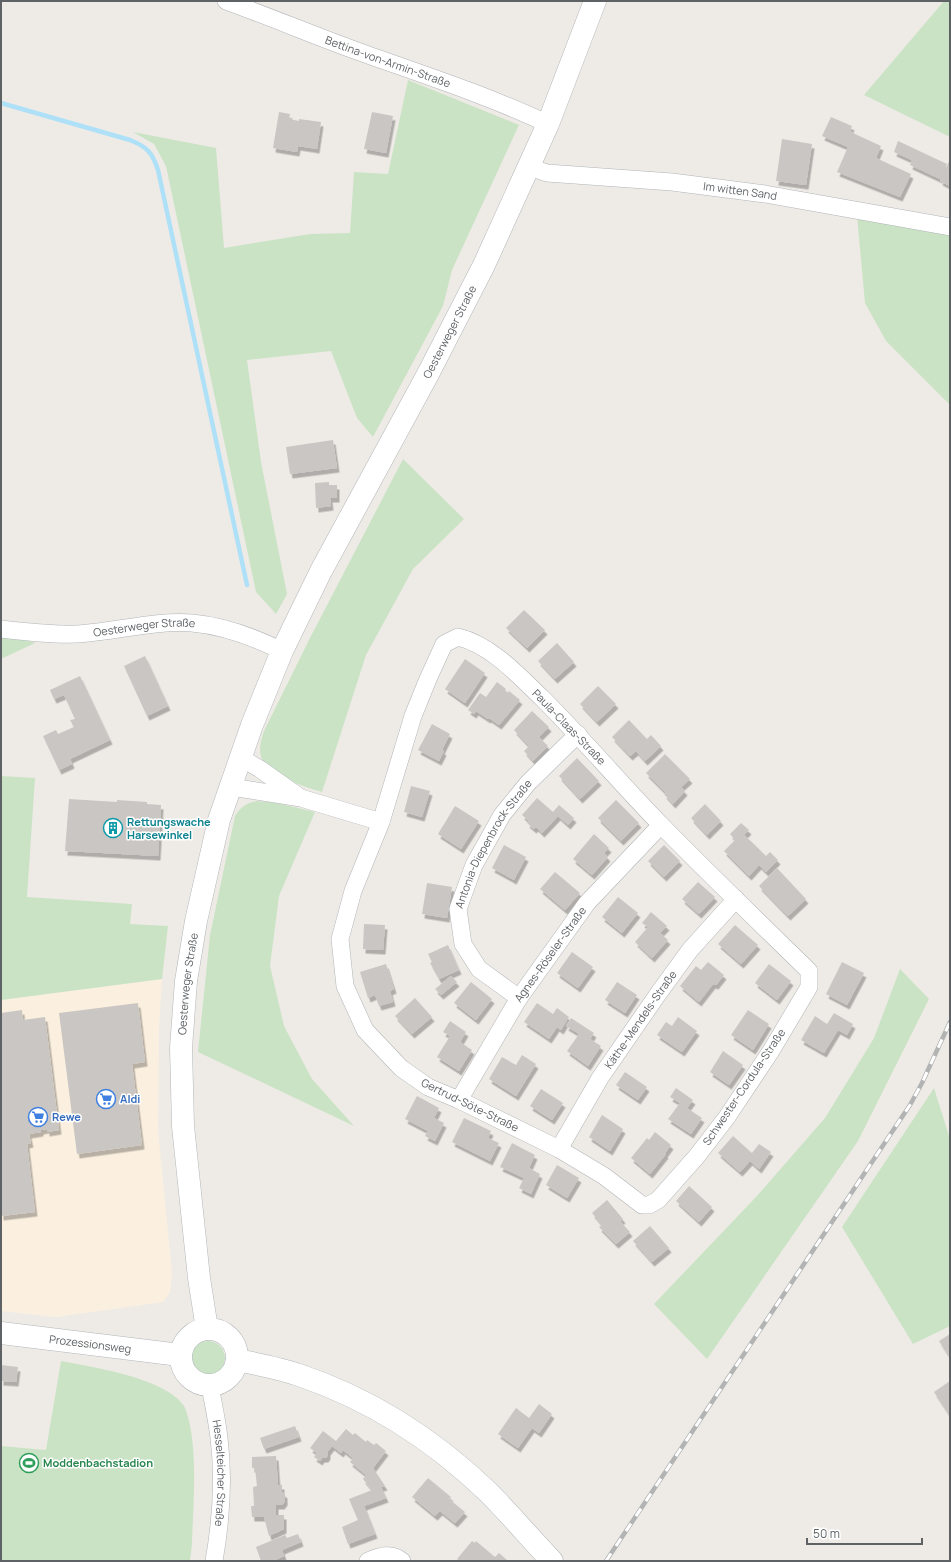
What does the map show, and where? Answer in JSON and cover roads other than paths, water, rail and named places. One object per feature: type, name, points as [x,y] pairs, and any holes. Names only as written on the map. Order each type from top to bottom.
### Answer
[{"type":"street","name":"Bettina-von-Armin-Straße","points":[[226,1],[354,50],[442,81],[548,124]]},
{"type":"street","name":"Oesterweger Straße","points":[[207,1329],[199,1278],[183,1126],[181,1048],[186,981],[196,921],[214,839],[241,758],[282,651],[321,572],[439,354],[484,265],[548,124],[595,1]]},
{"type":"street","name":"Im witten Sand","points":[[529,167],[547,173],[672,182],[765,194],[950,227]]},
{"type":"street","name":"Oesterweger Straße","points":[[1,629],[56,634],[78,634],[154,624],[192,623],[232,630],[282,651]]},
{"type":"street","name":"Paula-Claas-Straße","points":[[381,822],[413,716],[444,644],[458,637],[469,640],[492,653],[521,677],[578,734],[662,826],[809,971],[810,978]]},
{"type":"street","name":"Antonia-Diepenbrock-Straße","points":[[519,998],[479,969],[463,944],[458,909],[474,865],[502,816],[528,783],[578,734]]},
{"type":"street","points":[[241,758],[260,769],[302,798]]},
{"type":"street","points":[[231,787],[302,798],[381,822]]},
{"type":"street","name":"Gertrud-Söte-Straße","points":[[381,822],[353,890],[340,939],[345,986],[365,1030],[401,1068],[428,1087],[459,1100],[559,1149],[604,1176],[642,1205],[649,1205]]},
{"type":"street","name":"Agnes-Röseler-Straße","points":[[459,1100],[519,998],[587,903],[662,826]]},
{"type":"street","name":"Käthe-Mendels-Straße","points":[[559,1149],[600,1078],[658,994],[690,950],[736,899]]},
{"type":"street","name":"Schwester-Cordula-Straße","points":[[649,1205],[658,1200],[692,1162],[727,1117],[775,1045],[809,987],[810,978]]},
{"type":"street","points":[[207,1329],[219,1331],[229,1338],[235,1348],[237,1360],[232,1373],[223,1382],[210,1386],[194,1382],[183,1370],[180,1354],[185,1342],[194,1333],[207,1329]]},
{"type":"street","name":"Prozessionsweg","points":[[1,1333],[180,1354]]},
{"type":"street","points":[[237,1360],[298,1374],[347,1394],[386,1414],[422,1437],[464,1470],[488,1493],[552,1561]]},
{"type":"street","name":"Hesselteicher Straße","points":[[210,1386],[219,1438],[222,1480],[217,1543],[214,1561]]},
{"type":"street","points":[[368,1561],[387,1555],[399,1558],[402,1561]]},
{"type":"waterway","points":[[1,103],[130,140],[141,145],[151,154],[158,170],[247,585]]},
{"type":"railway","points":[[606,1561],[910,1105],[922,1083],[950,1022]]},
{"type":"place","name":"Rettungswache Harsewinkel","points":[[113,828]]},
{"type":"place","name":"Aldi","points":[[106,1099]]},
{"type":"place","name":"Rewe","points":[[38,1117]]},
{"type":"place","name":"Moddenbachstadion","points":[[29,1463]]}]
